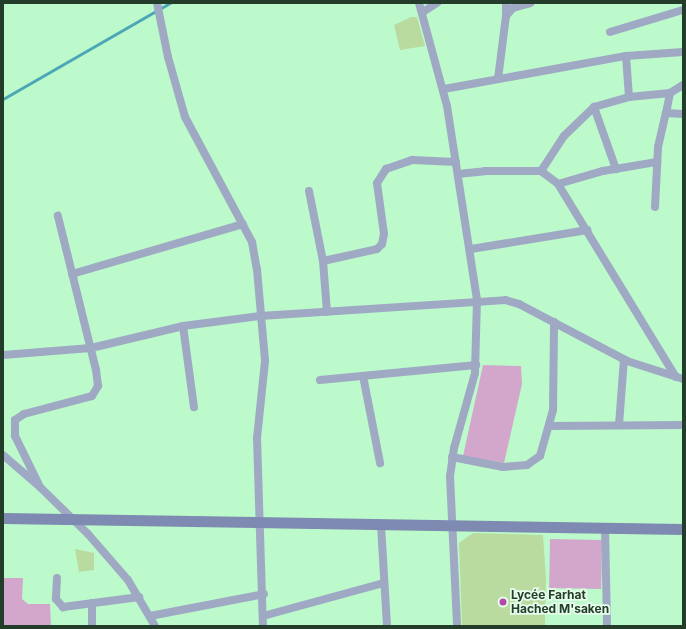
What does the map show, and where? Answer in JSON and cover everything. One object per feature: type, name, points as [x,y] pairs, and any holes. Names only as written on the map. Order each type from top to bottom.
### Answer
[{"type":"main road","points":[[3,518],[451,527],[683,529]]},
{"type":"street","points":[[157,3],[168,57],[185,117],[202,154],[252,242],[265,375],[257,438],[259,522],[264,594],[263,626]]},
{"type":"street","points":[[420,3],[444,89],[471,249],[477,300],[476,365],[452,457],[451,527],[457,626]]},
{"type":"street","points":[[423,12],[437,3]]},
{"type":"street","points":[[498,79],[506,16],[506,3]]},
{"type":"street","points":[[506,16],[513,8],[530,3]]},
{"type":"street","points":[[610,32],[683,10]]},
{"type":"street","points":[[444,89],[626,56],[683,52]]},
{"type":"street","points":[[626,56],[629,97]]},
{"type":"street","points":[[541,172],[564,136],[594,107],[629,97],[670,93],[683,85]]},
{"type":"street","points":[[655,207],[657,162],[670,93]]},
{"type":"street","points":[[594,107],[616,169]]},
{"type":"street","points":[[666,113],[683,114]]},
{"type":"street","points":[[323,261],[377,249],[382,244],[384,234],[377,183],[386,169],[412,160],[456,162]]},
{"type":"street","points":[[558,184],[616,169],[657,162]]},
{"type":"street","points":[[458,174],[485,170],[541,172],[558,184],[587,230],[644,329],[679,378]]},
{"type":"street","points":[[309,191],[323,261],[328,312]]},
{"type":"street","points":[[40,486],[16,436],[14,422],[24,414],[92,396],[98,381],[58,216]]},
{"type":"street","points":[[72,274],[243,224]]},
{"type":"street","points":[[471,249],[587,230]]},
{"type":"street","points":[[3,355],[91,348],[183,326],[260,316],[477,300],[514,302],[624,359],[679,378]]},
{"type":"street","points":[[452,457],[491,467],[527,465],[540,456],[551,426],[554,322]]},
{"type":"street","points":[[183,326],[194,407]]},
{"type":"street","points":[[619,426],[624,359]]},
{"type":"street","points":[[320,380],[476,365]]},
{"type":"street","points":[[363,376],[380,463]]},
{"type":"street","points":[[551,426],[683,425]]},
{"type":"street","points":[[5,459],[40,486],[74,519],[139,597],[155,626]]},
{"type":"street","points":[[381,525],[387,626]]},
{"type":"street","points":[[605,528],[607,626]]},
{"type":"street","points":[[57,578],[56,599],[61,607],[139,597]]},
{"type":"street","points":[[263,616],[384,583]]},
{"type":"street","points":[[150,616],[264,594]]},
{"type":"street","points":[[92,604],[92,626]]},
{"type":"shaded area","points":[[483,365],[521,366],[522,384],[504,463],[463,456]]},
{"type":"shaded area","points":[[550,539],[602,540],[601,589],[549,588]]},
{"type":"shaded area","points":[[3,578],[23,578],[22,599],[28,604],[50,604],[51,626],[3,626]]},
{"type":"building","points":[[411,17],[417,17],[425,46],[400,50],[394,25]]},
{"type":"building","name":"Lycée Farhat Hached M'saken","points":[[473,533],[543,535],[546,578],[545,625],[462,626],[459,543]]},
{"type":"building","points":[[75,549],[94,553],[94,570],[79,572]]},
{"type":"waterway","points":[[3,99],[170,3]]},
{"type":"place","name":"Lycée Farhat Hached M'saken","points":[[503,602]]}]
